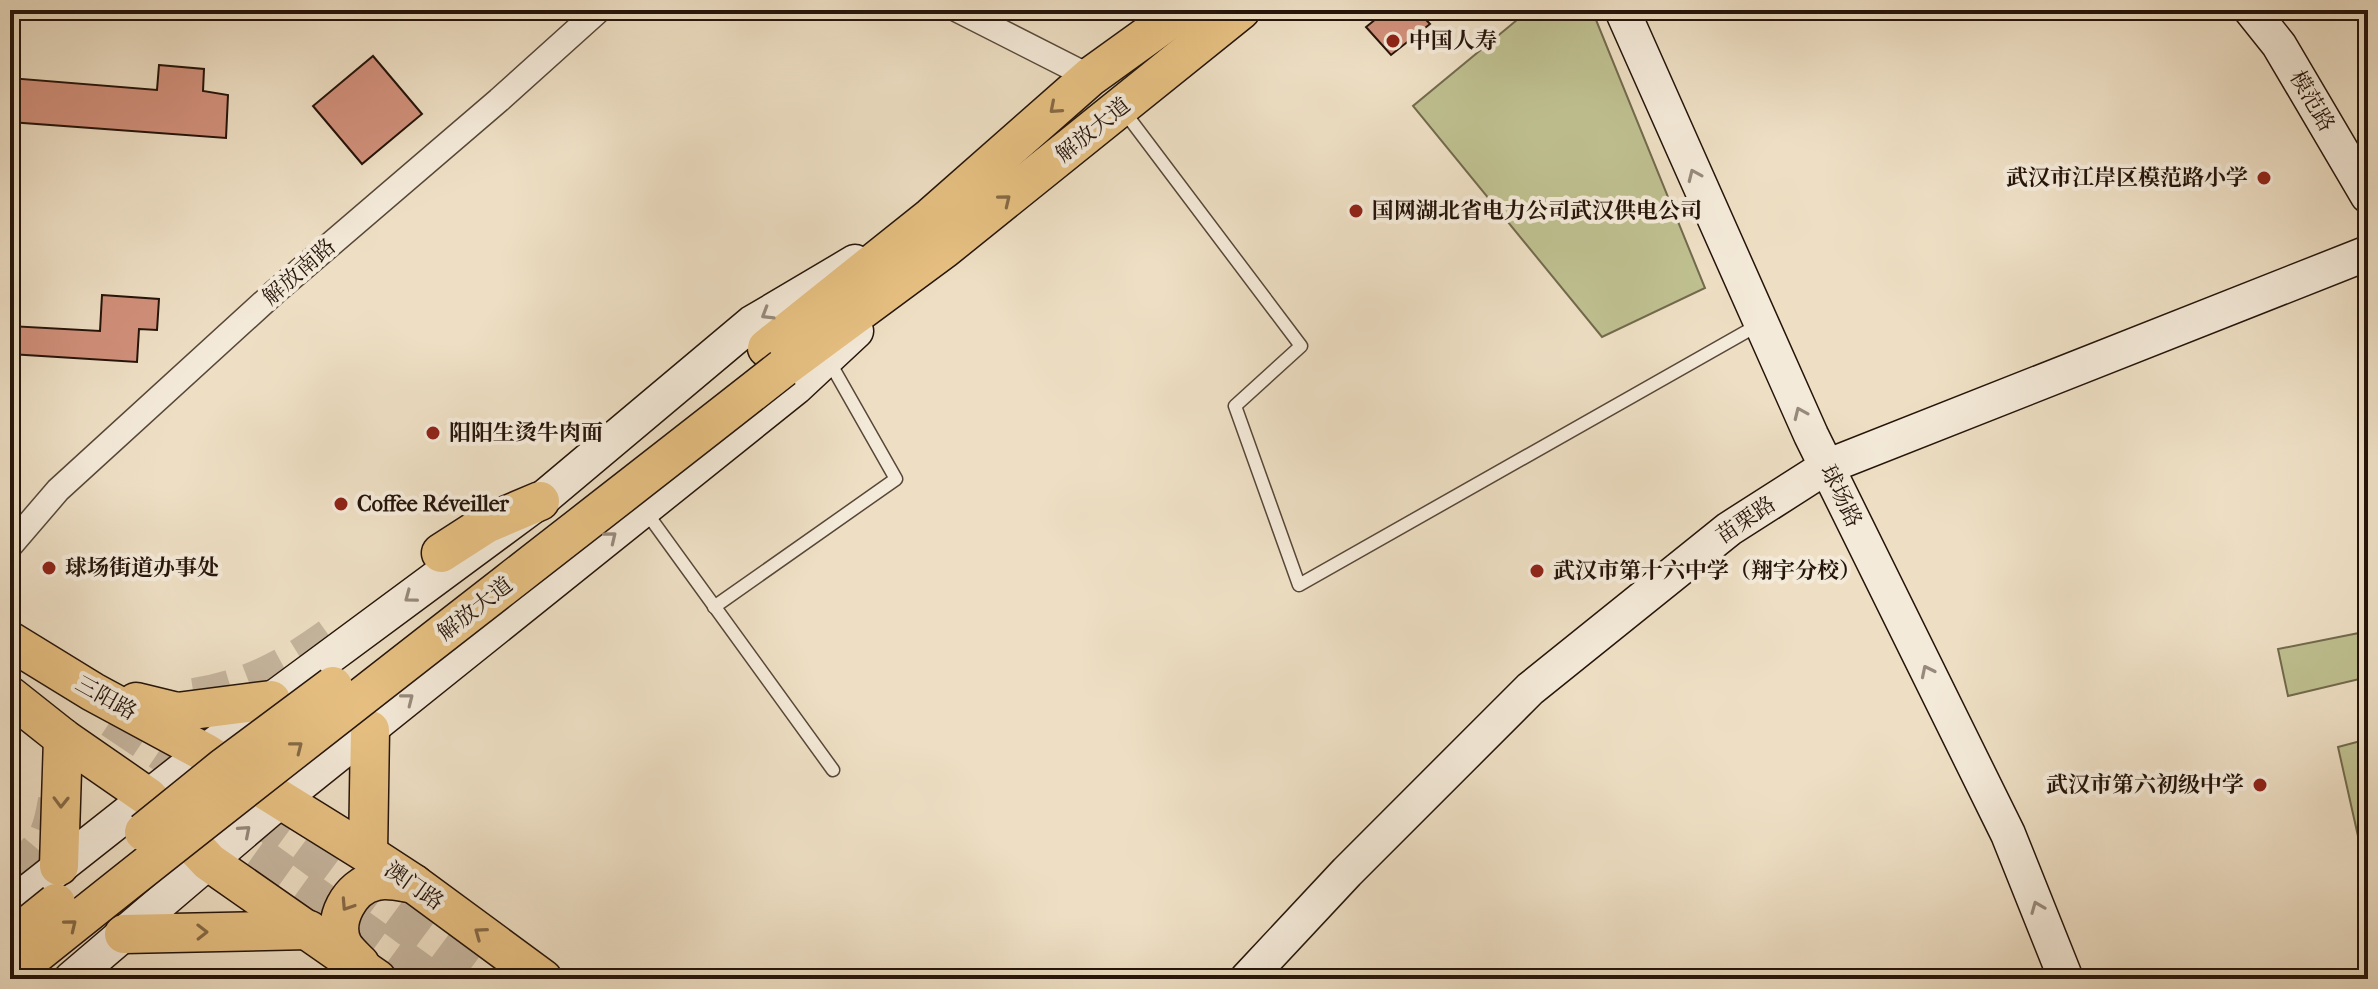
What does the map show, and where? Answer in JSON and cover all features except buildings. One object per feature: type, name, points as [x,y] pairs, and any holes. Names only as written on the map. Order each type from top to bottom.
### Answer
[{"type":"main road","name":"解放大道","points":[[937,233],[1090,77],[1183,10]]},
{"type":"main road","name":"解放大道","points":[[10,940],[223,768],[775,358],[937,233],[1121,107],[1241,10]]},
{"type":"main road","name":"解放大道","points":[[10,975],[194,826],[491,597],[775,358]]},
{"type":"main road","points":[[441,553],[486,524],[540,501]]},
{"type":"main road","name":"三阳路","points":[[10,641],[93,692],[204,752],[281,800]]},
{"type":"main road","points":[[93,692],[177,712],[271,700]]},
{"type":"main road","points":[[10,696],[63,738],[148,797],[209,862],[372,975]]},
{"type":"main road","points":[[368,854],[370,730]]},
{"type":"main road","points":[[59,866],[63,738]]},
{"type":"main road","name":"澳门路","points":[[281,800],[414,884],[543,979]]},
{"type":"main road","points":[[372,975],[342,943],[340,917],[349,900],[362,886],[392,880],[414,884]]},
{"type":"main road","points":[[124,934],[309,930]]},
{"type":"street","name":"解放南路","points":[[10,546],[58,490],[275,292],[599,10]]},
{"type":"street","points":[[958,10],[1090,77]]},
{"type":"street","name":"球场路","points":[[1622,10],[1826,467],[2008,834],[2066,979]]},
{"type":"street","name":"模范路","points":[[2251,10],[2279,45],[2368,196]]},
{"type":"street","name":"解放大道","points":[[209,862],[281,800],[796,387],[827,358],[937,233]]},
{"type":"street","name":"解放大道","points":[[148,797],[271,700],[540,501],[752,323],[937,233]]},
{"type":"street","name":"苗栗路","points":[[1247,979],[1347,872],[1530,689],[1729,529],[1826,467],[2368,253]]},
{"type":"street","points":[[10,906],[148,797]]},
{"type":"street","points":[[71,979],[209,862]]},
{"type":"lane","points":[[1121,107],[1301,346],[1235,406],[1299,585],[1761,324]]},
{"type":"lane","points":[[714,607],[896,479],[827,358]]},
{"type":"lane","points":[[644,510],[833,770]]},
{"type":"green space","points":[[1529,10],[1592,10],[1705,288],[1602,337],[1413,106]]},
{"type":"green space","points":[[2364,632],[2368,677],[2288,696],[2278,649]]},
{"type":"green space","points":[[2368,739],[2368,834],[2358,836],[2338,747]]},
{"type":"tunnel","points":[[194,697],[231,689],[265,676],[330,637]]},
{"type":"tunnel","points":[[112,719],[276,829],[478,979]]},
{"type":"tunnel","points":[[10,875],[43,844],[57,800]]},
{"type":"tunnel","points":[[209,820],[430,979]]},
{"type":"place","name":"中国人寿","points":[[1393,41]]},
{"type":"place","name":"武汉市江岸区模范路小学","points":[[2264,178]]},
{"type":"place","name":"国网湖北省电力公司武汉供电公司","points":[[1356,211]]},
{"type":"place","name":"阳阳生烫牛肉面","points":[[433,433]]},
{"type":"place","name":"Coffee Réveiller","points":[[341,504]]},
{"type":"place","name":"球场街道办事处","points":[[49,568]]},
{"type":"place","name":"武汉市第十六中学（翔宇分校）","points":[[1537,571]]},
{"type":"place","name":"武汉市第六初级中学","points":[[2260,785]]}]
